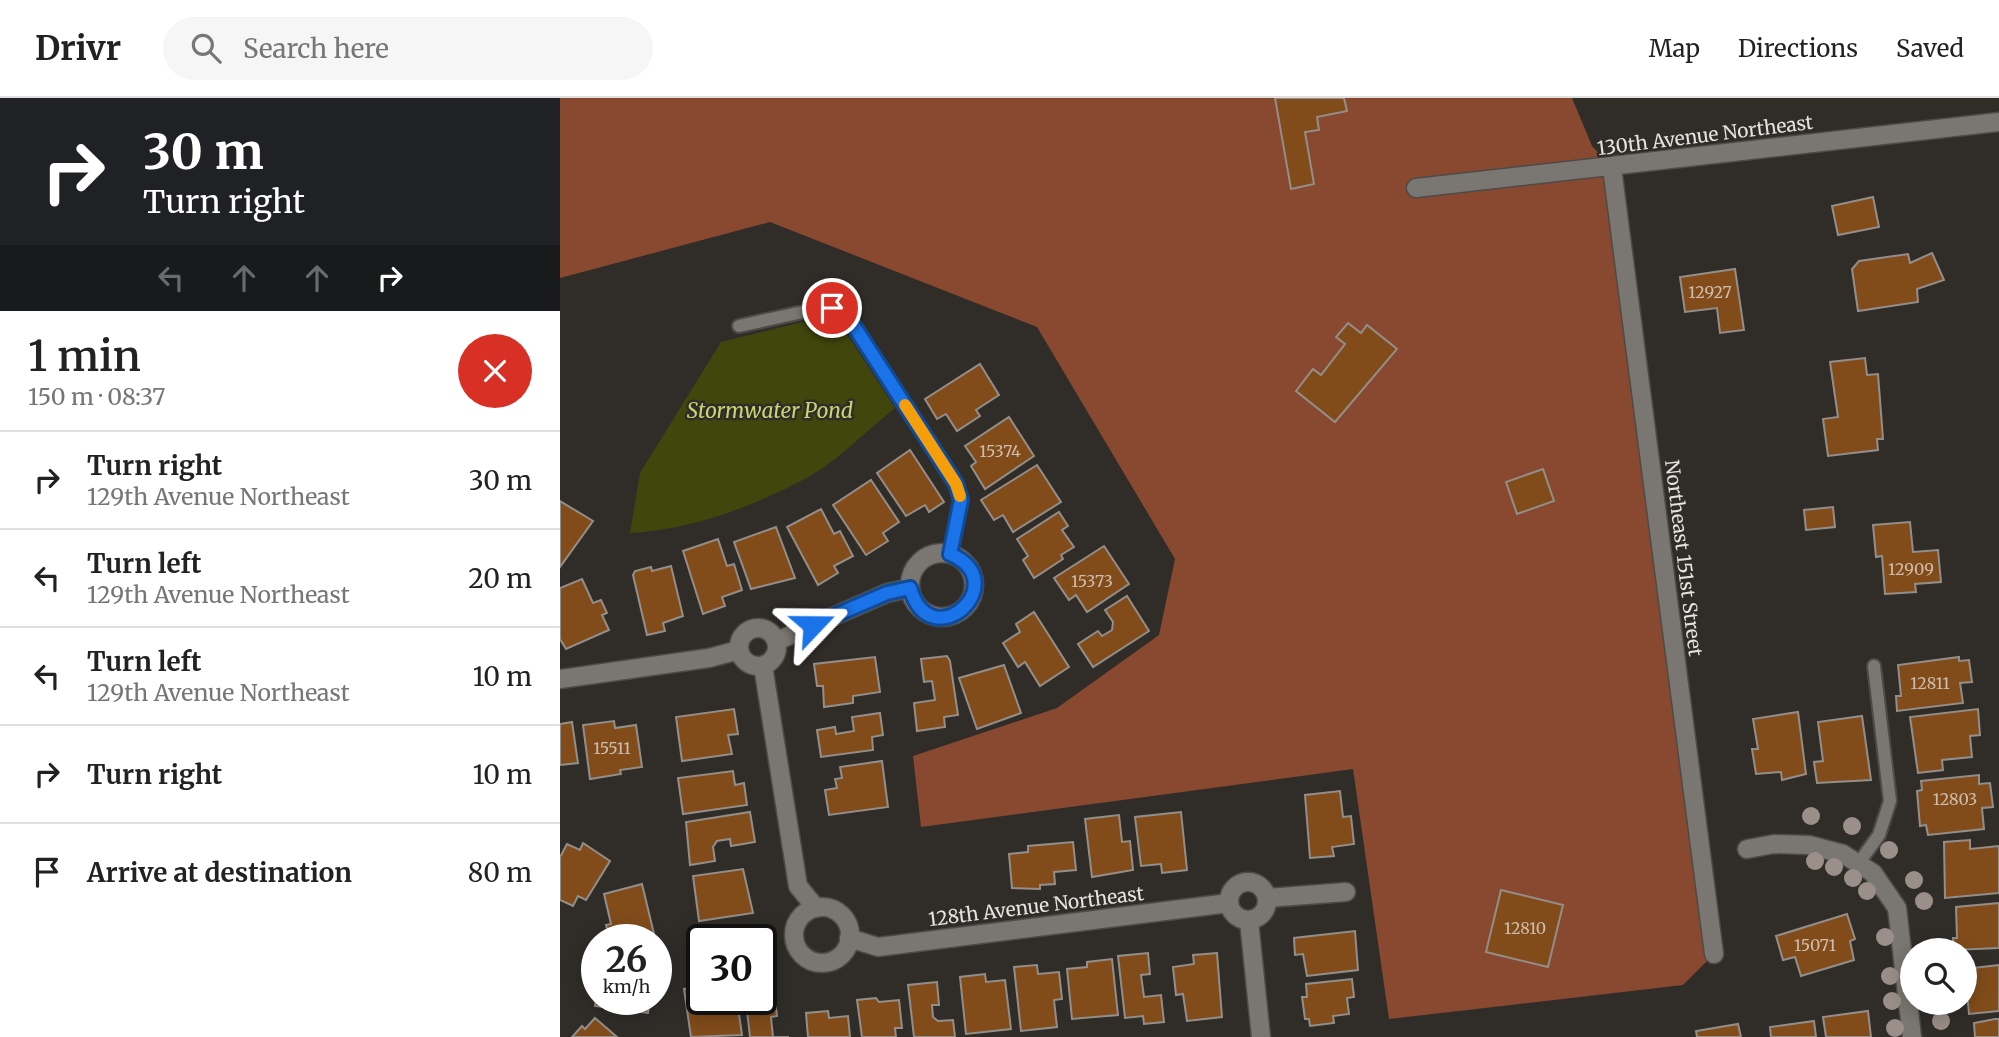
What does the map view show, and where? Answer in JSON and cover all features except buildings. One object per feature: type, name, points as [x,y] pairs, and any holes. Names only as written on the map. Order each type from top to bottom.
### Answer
[{"type":"street","name":"130th Avenue Northeast","points":[[1416,188],[1612,168],[1999,122]]},
{"type":"street","name":"Northeast 151st Street","points":[[1612,168],[1714,954]]},
{"type":"street","points":[[950,554],[967,564],[974,583],[974,594],[961,612],[940,617],[920,608],[910,588],[911,578],[921,561],[930,555],[950,554]]},
{"type":"street","points":[[777,640],[887,593],[910,588]]},
{"type":"street","points":[[763,628],[777,640],[774,659],[763,666],[750,664],[739,650],[741,638],[751,629],[763,628]]},
{"type":"street","points":[[560,679],[709,658],[739,650]]},
{"type":"street","points":[[763,666],[798,886],[816,908]]},
{"type":"street","points":[[1747,849],[1774,844],[1808,845],[1843,854],[1873,873],[1897,908],[1912,1037]]},
{"type":"street","points":[[1244,882],[1261,887],[1268,898],[1261,916],[1249,921],[1234,915],[1229,903],[1233,890],[1244,882]]},
{"type":"street","points":[[1268,898],[1346,892]]},
{"type":"street","name":"128th Avenue Northeast","points":[[849,938],[877,947],[1229,903]]},
{"type":"street","points":[[816,908],[832,909],[846,922],[849,938],[846,948],[833,961],[811,962],[803,956],[794,939],[795,926],[807,911],[816,908]]},
{"type":"street","points":[[1249,921],[1261,1037]]},
{"type":"lane","points":[[739,326],[821,308],[832,308],[850,320],[956,484],[961,500],[950,554]]},
{"type":"lane","points":[[1858,864],[1879,835],[1890,801],[1874,666]]},
{"type":"shaded area","points":[[560,98],[1572,98],[1592,146],[1612,168],[1714,954],[1683,985],[1389,1019],[1353,769],[921,827],[913,756],[1057,708],[1159,635],[1175,559],[1037,327],[770,222],[560,278]]},
{"type":"water","name":"Stormwater Pond","points":[[819,318],[845,331],[895,408],[823,468],[770,496],[701,521],[630,533],[640,473],[721,342]]},
{"type":"slow traffic","points":[[905,405],[956,484],[960,496]]},
{"type":"route","points":[[813,625],[887,593],[910,588],[913,599],[920,608],[940,617],[961,612],[974,594],[972,573],[967,564],[950,554],[961,500],[956,484],[850,320],[832,308]]}]
